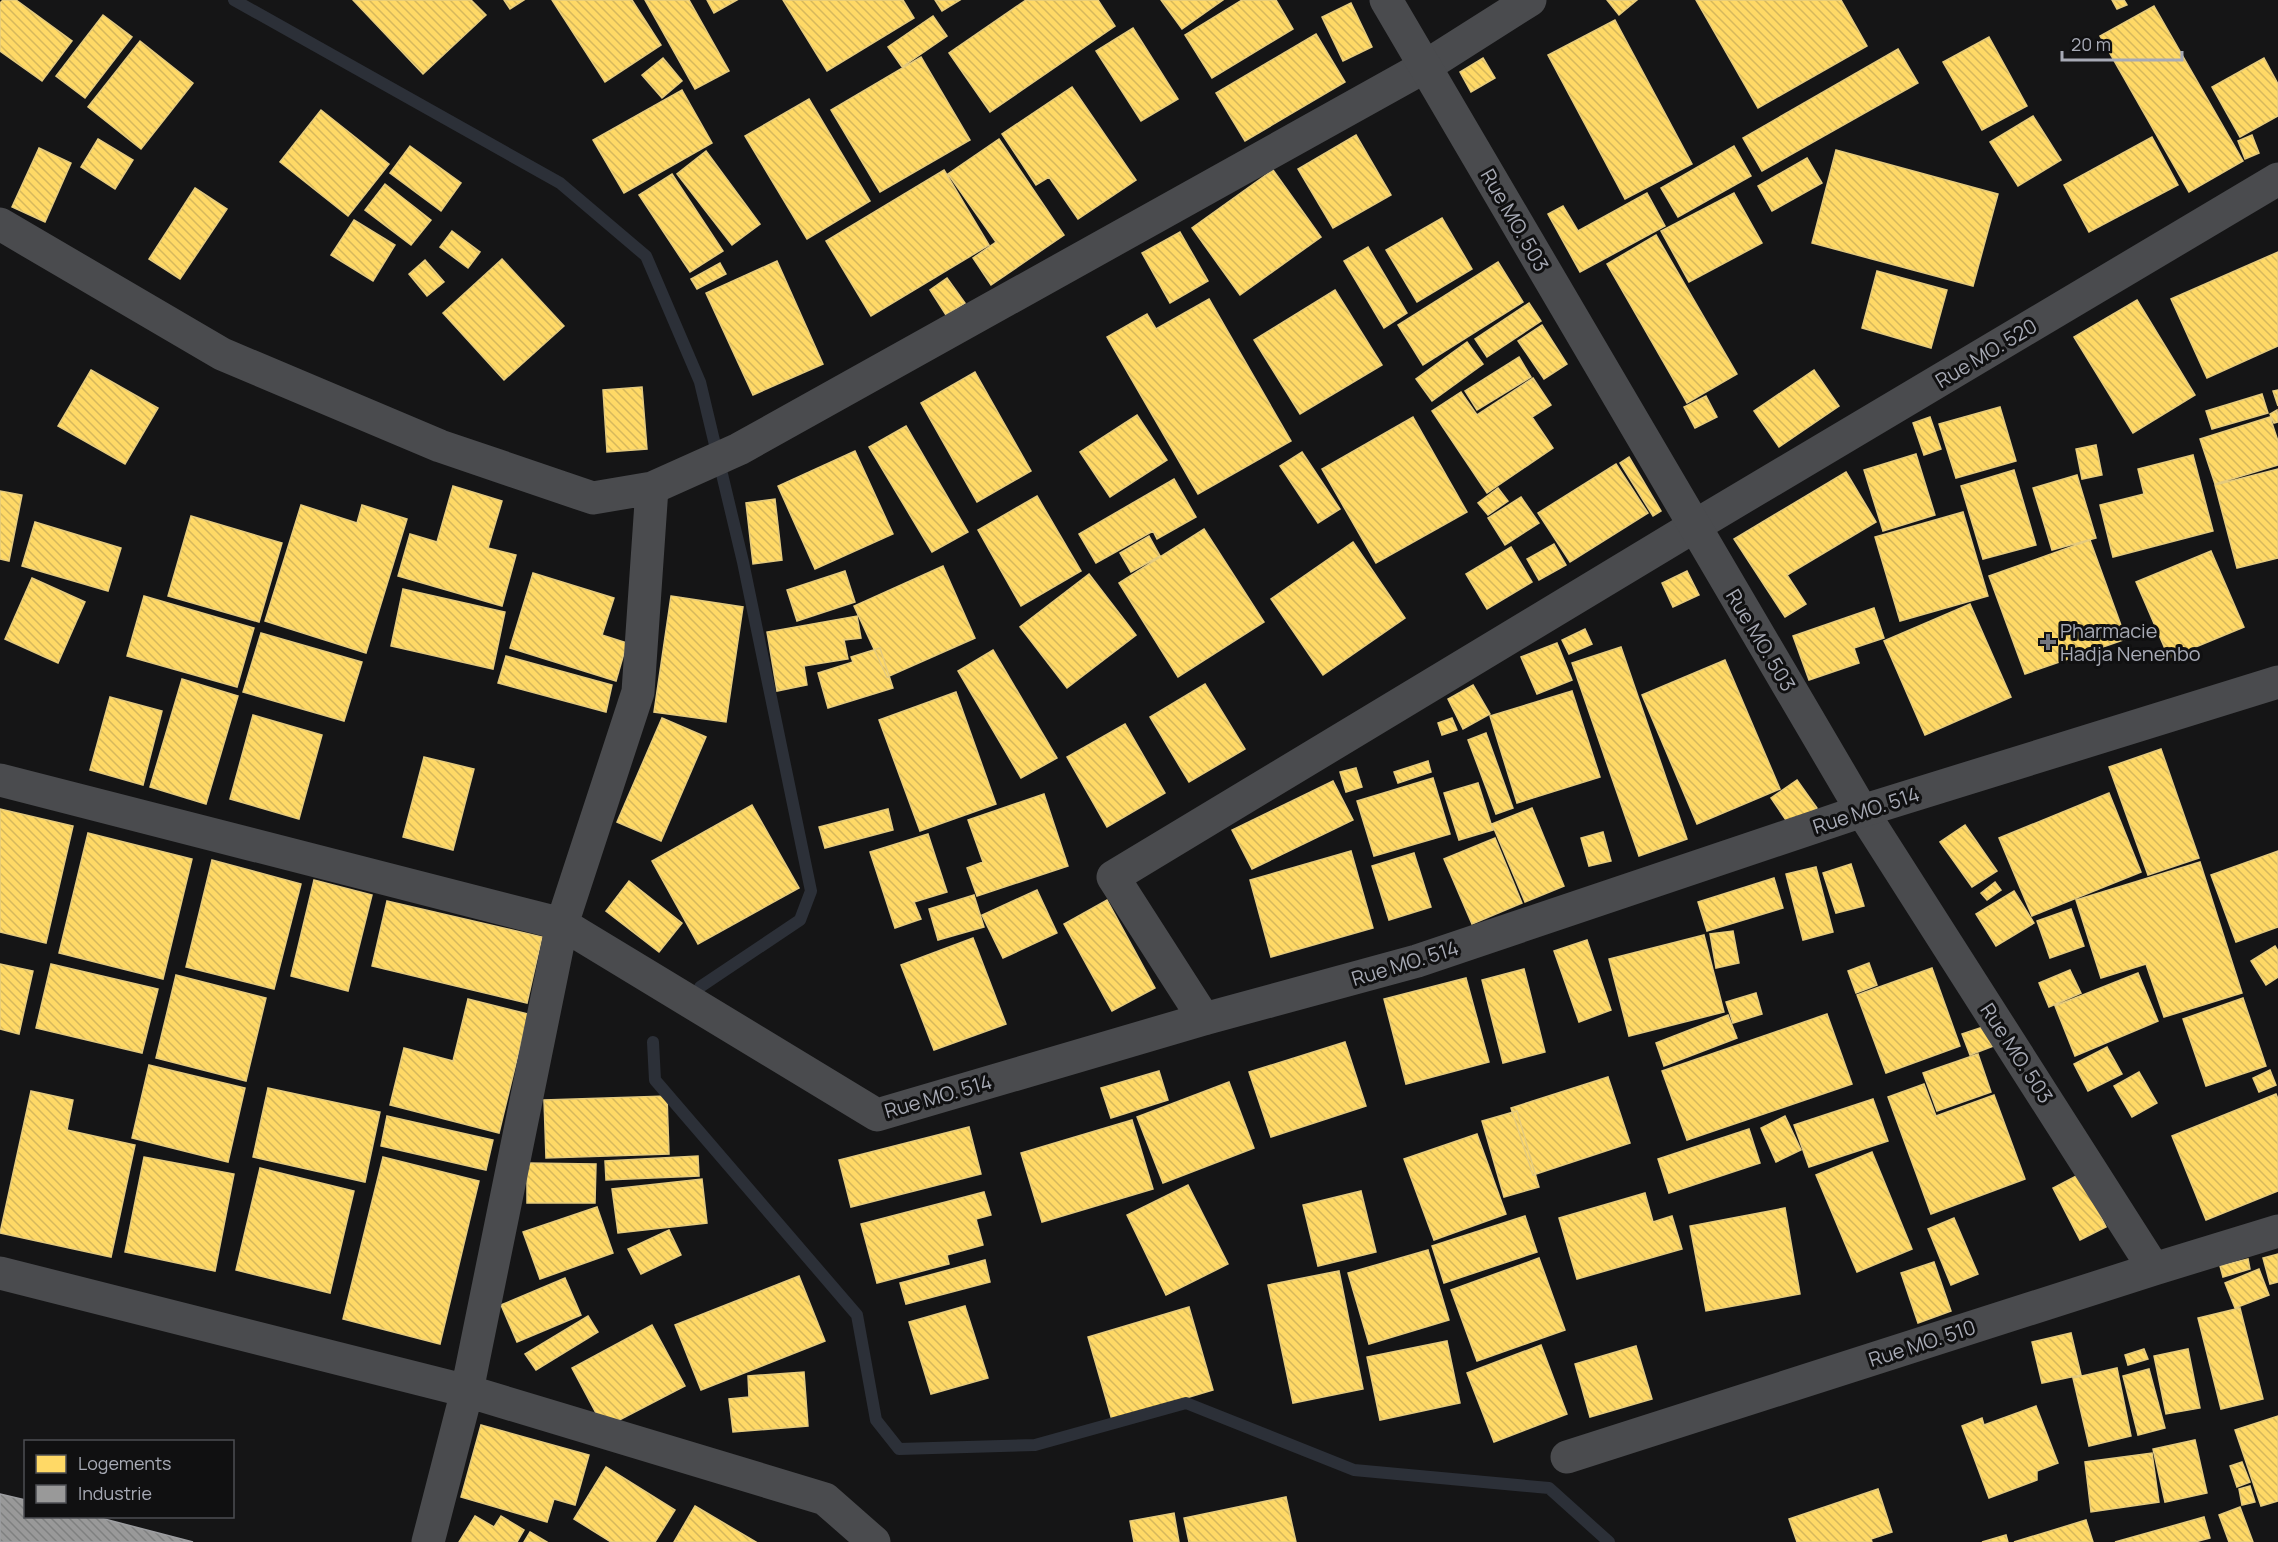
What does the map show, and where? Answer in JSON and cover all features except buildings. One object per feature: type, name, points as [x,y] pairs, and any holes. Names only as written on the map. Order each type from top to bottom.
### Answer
[{"type":"street","name":"Rue MO. 503","points":[[1386,0],[1693,527],[1862,811],[2154,1269]]},
{"type":"street","points":[[0,224],[222,354],[440,446],[593,498],[652,488],[739,449],[1426,66],[1530,0]]},
{"type":"street","name":"Rue MO. 520","points":[[1204,1019],[1113,877],[1693,527],[2278,179]]},
{"type":"street","points":[[428,1542],[468,1391],[562,924],[638,692],[652,488]]},
{"type":"street","name":"Rue MO. 514","points":[[0,780],[562,924],[877,1115],[1204,1019],[1417,961],[1862,811],[2278,682]]},
{"type":"street","name":"Rue MO. 510","points":[[1568,1457],[2278,1231]]},
{"type":"street","points":[[0,1273],[468,1391],[825,1499],[874,1542]]},
{"type":"waterway","points":[[234,0],[560,183],[646,256],[700,382],[743,562],[811,891],[800,920],[700,987]]},
{"type":"waterway","points":[[653,1042],[655,1080],[857,1315],[876,1420],[899,1449],[1035,1445],[1186,1403],[1354,1470],[1549,1488],[1609,1542]]},
{"type":"place","name":"Pharmacie Hadja Nenenbo","points":[[2048,642]]}]
